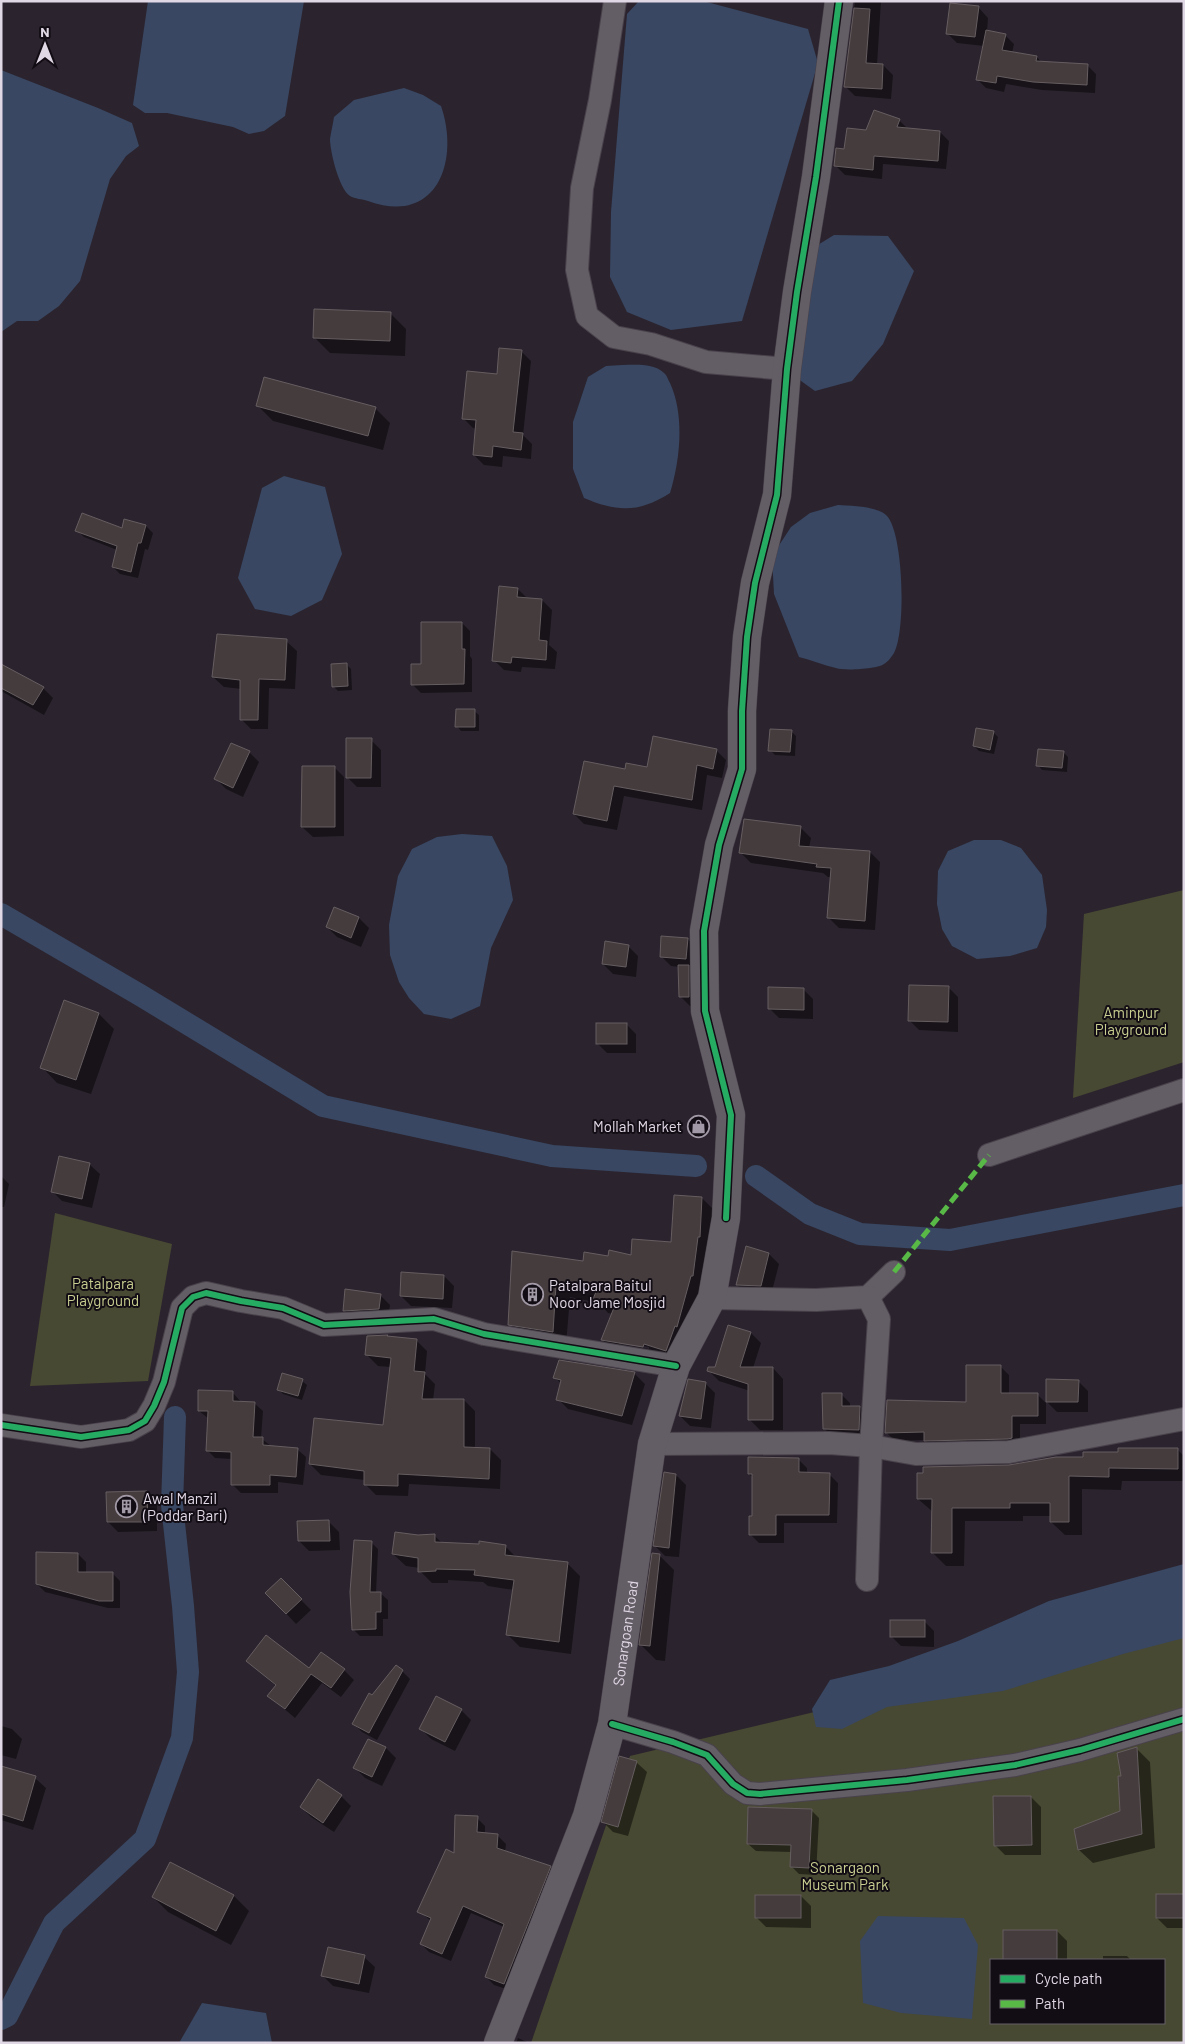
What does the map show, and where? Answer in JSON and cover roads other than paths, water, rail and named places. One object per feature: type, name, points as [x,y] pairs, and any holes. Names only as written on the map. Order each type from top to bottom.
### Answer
[{"type":"street","points":[[615,1],[600,100],[582,188],[576,270],[587,316],[614,337],[651,344],[706,362],[787,369]]},
{"type":"street","name":"Sonargoan Road","points":[[498,2043],[587,1816],[612,1724],[652,1444],[676,1366],[712,1298],[726,1218],[731,1115],[705,1011],[704,931],[718,845],[742,769],[742,711],[747,637],[755,583],[777,494],[787,369],[797,292],[816,177],[839,1]]},
{"type":"street","points":[[989,1155],[1184,1090]]},
{"type":"street","points":[[712,1298],[816,1300],[868,1297],[894,1272]]},
{"type":"street","points":[[1,1425],[81,1437],[129,1430],[145,1421],[154,1406],[164,1382],[182,1308],[193,1297],[206,1293],[220,1295],[241,1302],[283,1308],[324,1325],[434,1319],[484,1334],[676,1366]]},
{"type":"street","points":[[867,1580],[871,1446],[879,1319],[868,1297]]},
{"type":"street","points":[[652,1444],[829,1443],[871,1446],[916,1454],[1009,1452],[1184,1419]]},
{"type":"street","points":[[612,1724],[673,1742],[707,1755],[733,1784],[747,1793],[760,1794],[897,1781],[1015,1765],[1080,1750],[1184,1719]]},
{"type":"water","points":[[148,1],[304,1],[285,116],[264,131],[249,134],[233,127],[167,113],[145,113],[133,105]]},
{"type":"water","points":[[639,1],[703,1],[808,29],[818,63],[742,321],[671,330],[627,312],[610,277],[611,212],[627,14]]},
{"type":"water","points":[[1,70],[132,123],[139,146],[126,156],[110,179],[80,281],[59,306],[38,321],[17,321],[1,332]]},
{"type":"water","points":[[404,88],[423,95],[441,106],[446,127],[447,148],[444,167],[438,184],[426,196],[411,204],[392,206],[352,197],[342,186],[333,160],[330,139],[334,117],[354,100]]},
{"type":"water","points":[[834,235],[888,236],[914,271],[883,344],[852,381],[815,391],[790,373],[808,251]]},
{"type":"water","points":[[606,366],[650,366],[665,374],[675,396],[678,409],[679,438],[676,467],[670,493],[659,500],[638,507],[618,508],[584,498],[573,469],[573,422],[588,377]]},
{"type":"water","points":[[284,476],[325,487],[342,554],[322,600],[291,616],[255,609],[238,578],[262,488]]},
{"type":"water","points":[[838,505],[863,507],[882,512],[892,525],[897,540],[901,582],[898,642],[894,653],[881,666],[861,669],[840,669],[799,657],[774,594],[772,556],[791,527],[810,513]]},
{"type":"water","points":[[462,834],[492,836],[507,866],[513,900],[491,948],[480,1006],[451,1019],[424,1014],[409,998],[399,982],[390,955],[389,925],[398,876],[412,849],[437,837]]},
{"type":"water","points":[[974,840],[1001,840],[1021,848],[1042,875],[1047,910],[1046,927],[1037,948],[1010,956],[977,959],[952,946],[942,929],[937,904],[938,871],[948,851]]},
{"type":"water","points":[[1184,1564],[1184,1638],[1123,1654],[1003,1691],[887,1707],[842,1729],[816,1727],[812,1709],[830,1680],[889,1666],[958,1641],[1049,1601]]},
{"type":"water","points":[[878,1916],[964,1918],[978,1945],[972,2019],[901,2013],[863,2003],[860,1941]]},
{"type":"water","points":[[202,2003],[266,2013],[272,2043],[179,2043]]},
{"type":"waterway","points":[[1,914],[140,995],[323,1106],[552,1156],[696,1166]]},
{"type":"waterway","points":[[756,1176],[810,1214],[860,1234],[950,1240],[1184,1195]]},
{"type":"waterway","points":[[1,2019],[7,2016],[54,1923],[145,1839],[182,1738],[188,1672],[172,1505],[175,1417]]},
{"type":"place","name":"Mollah Market","points":[[698,1126]]},
{"type":"place","name":"Patalpara Baitul Noor Jame Mosjid","points":[[533,1294]]},
{"type":"place","name":"Awal Manzil (Poddar Bari)","points":[[127,1507]]},
{"type":"park label","name":"Aminpur Playground","points":[[1131,1020]]},
{"type":"park label","name":"Patalpara Playground","points":[[103,1292]]},
{"type":"park label","name":"Sonargaon Museum Park","points":[[845,1876]]}]
